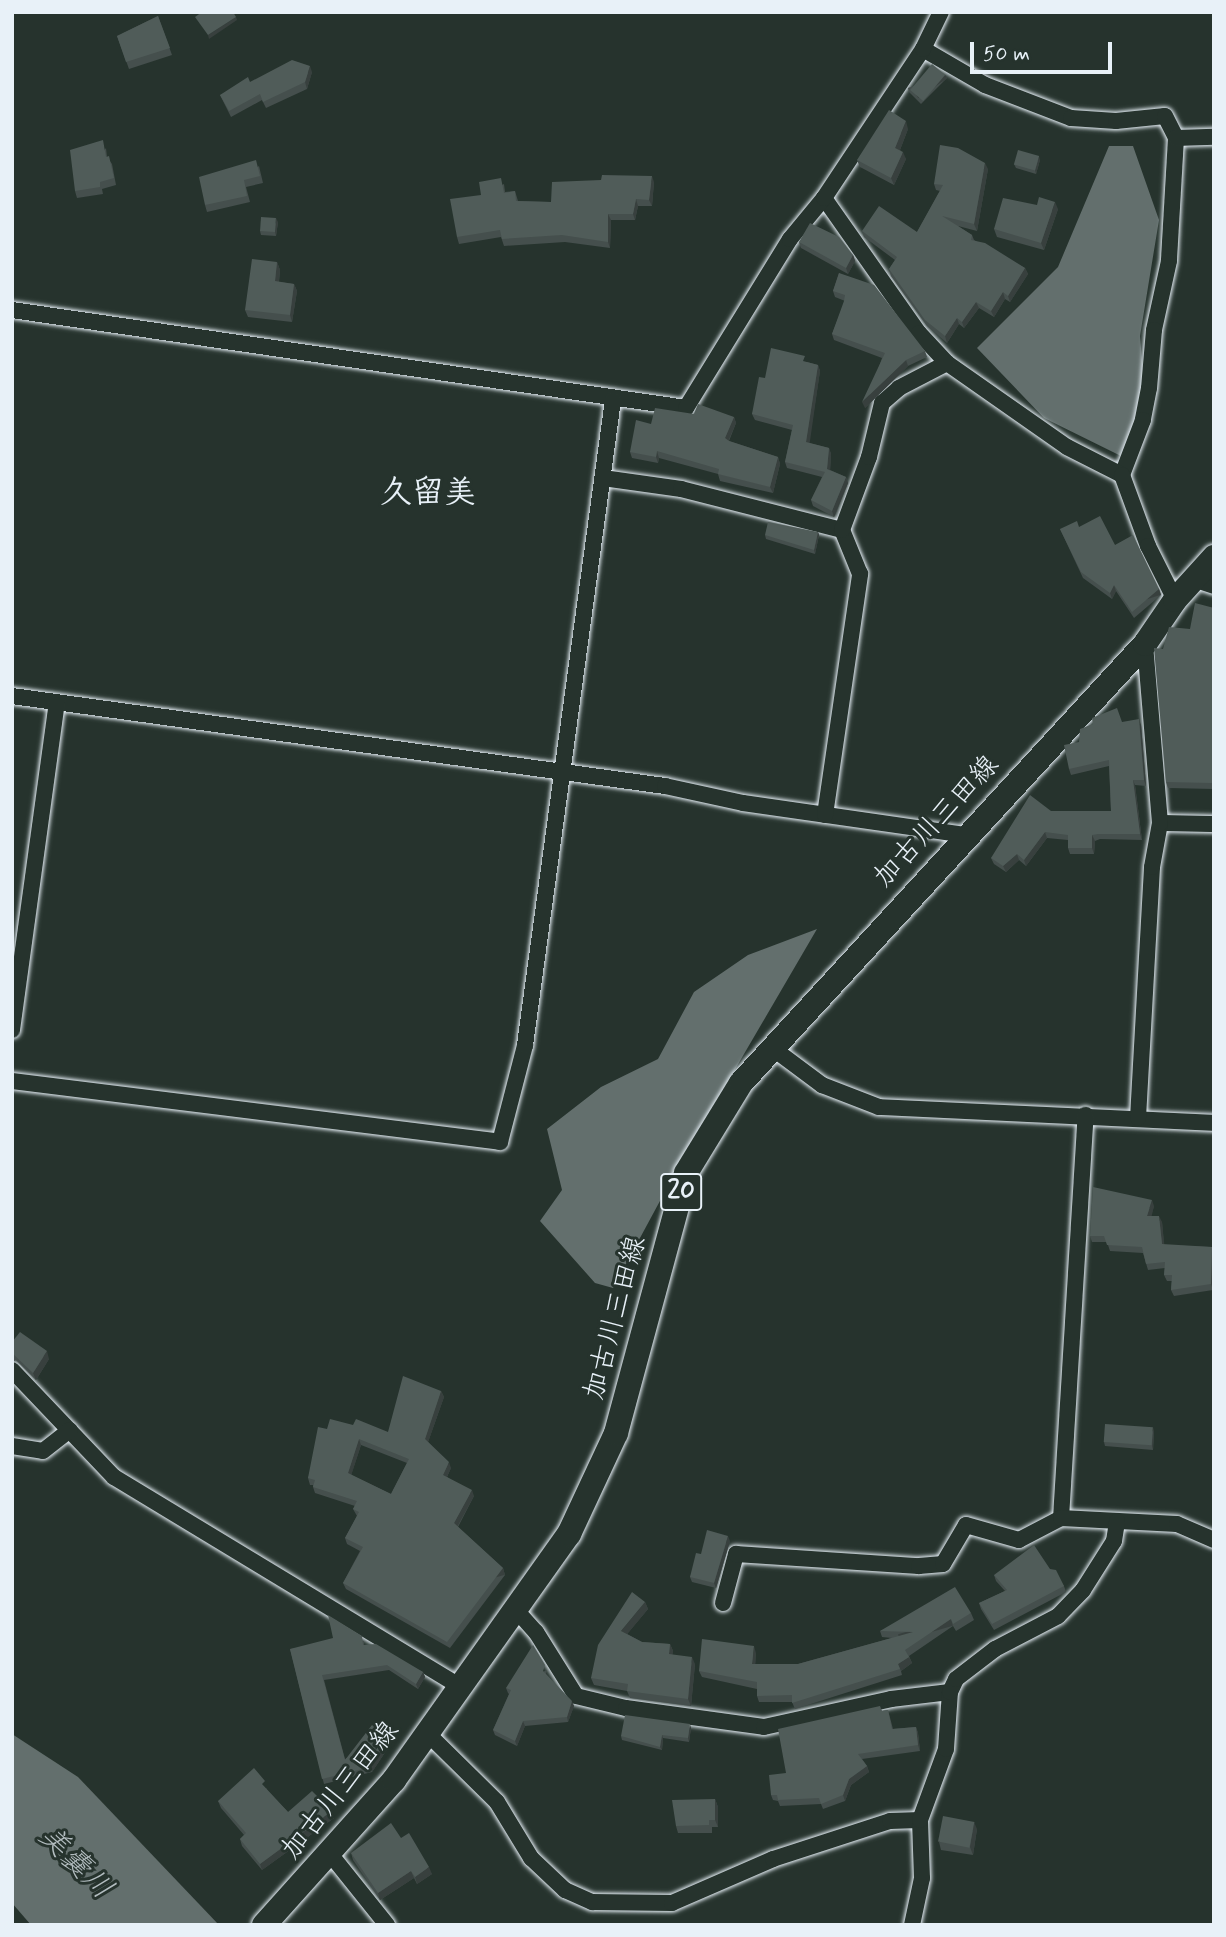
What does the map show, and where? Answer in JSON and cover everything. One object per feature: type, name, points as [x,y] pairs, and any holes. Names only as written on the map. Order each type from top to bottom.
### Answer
[{"type":"main road","name":"加古川三田線","points":[[272,1916],[331,1855],[427,1733],[569,1534],[616,1433],[686,1173],[741,1083],[965,835],[1145,644],[1175,600],[1203,582],[1214,556]]},
{"type":"street","points":[[12,310],[612,400],[686,408],[790,239],[824,198],[923,49],[941,12]]},
{"type":"street","points":[[923,49],[985,85],[1071,118],[1116,121],[1165,116],[1176,138],[1169,261],[1154,330],[1149,388],[1143,420],[1122,475],[1148,546],[1175,600]]},
{"type":"street","points":[[1176,138],[1214,137]]},
{"type":"street","points":[[824,198],[919,333],[947,363],[1067,447],[1122,475]]},
{"type":"street","points":[[825,814],[860,574],[842,530],[869,457],[882,403],[899,387],[947,363]]},
{"type":"street","points":[[12,1081],[500,1142],[525,1045],[555,841],[560,774],[612,400]]},
{"type":"street","points":[[603,478],[681,489],[842,530]]},
{"type":"street","points":[[1138,1118],[1152,867],[1160,823],[1145,644]]},
{"type":"street","points":[[12,696],[560,774],[666,786],[965,835]]},
{"type":"street","points":[[12,1030],[57,703]]},
{"type":"street","points":[[1160,823],[1214,824]]},
{"type":"street","points":[[771,1047],[822,1085],[879,1107],[1214,1123]]},
{"type":"street","points":[[1061,1518],[1086,1115]]},
{"type":"street","points":[[12,1370],[114,1477],[461,1686]]},
{"type":"street","points":[[12,1446],[43,1451],[70,1430]]},
{"type":"street","points":[[723,1603],[736,1554],[919,1566],[943,1564],[966,1525],[1019,1539],[1061,1518],[1177,1524],[1214,1540]]},
{"type":"street","points":[[912,1925],[922,1878],[920,1820],[946,1749],[950,1692],[956,1679],[995,1649],[1058,1616],[1083,1590],[1114,1541],[1117,1521]]},
{"type":"street","points":[[516,1610],[536,1632],[576,1696],[626,1708],[764,1727],[891,1699],[950,1692]]},
{"type":"street","points":[[427,1733],[497,1802],[531,1858],[565,1890],[592,1902],[672,1903],[773,1859],[890,1821],[920,1820]]},
{"type":"street","points":[[331,1855],[387,1925]]},
{"type":"water","points":[[1109,146],[1133,146],[1159,220],[1140,336],[1147,420],[1121,456],[1044,418],[977,348],[1058,267]]},
{"type":"water","points":[[817,929],[681,1162],[613,1288],[595,1283],[540,1221],[562,1190],[547,1129],[601,1087],[658,1059],[694,992],[748,955]]},
{"type":"water","name":"美嚢川","points":[[12,1734],[78,1777],[219,1925],[31,1925],[12,1903]]},
{"type":"building","points":[[202,12],[233,12],[236,17],[208,35],[195,17]]},
{"type":"building","points":[[158,16],[170,48],[126,62],[117,36]]},
{"type":"building","points":[[292,60],[310,66],[305,82],[263,102],[260,94],[229,111],[220,95],[248,77],[250,82]]},
{"type":"building","points":[[932,64],[945,75],[923,101],[910,90]]},
{"type":"building","points":[[889,110],[906,121],[895,148],[903,152],[891,178],[857,160]]},
{"type":"building","points":[[103,140],[114,178],[100,182],[100,187],[75,191],[70,150]]},
{"type":"building","points":[[940,145],[958,148],[985,163],[974,224],[942,216],[972,235],[971,240],[985,243],[1025,268],[1008,296],[1003,292],[991,311],[976,302],[962,322],[957,318],[945,336],[925,320],[889,269],[897,257],[862,231],[879,206],[917,232],[943,185],[934,184]]},
{"type":"building","points":[[1018,150],[1039,156],[1035,170],[1014,164]]},
{"type":"building","points":[[256,160],[260,176],[244,180],[247,196],[205,205],[199,177]]},
{"type":"building","points":[[602,175],[652,176],[649,200],[636,199],[633,214],[608,214],[608,242],[562,235],[502,239],[500,230],[457,237],[450,199],[481,195],[479,182],[501,178],[504,193],[515,191],[516,201],[551,202],[552,182],[601,180]]},
{"type":"building","points":[[1039,197],[1055,202],[1041,243],[994,229],[1003,198],[1037,205]]},
{"type":"building","points":[[261,217],[276,218],[275,232],[260,231]]},
{"type":"building","points":[[810,223],[839,237],[853,255],[846,268],[799,242]]},
{"type":"building","points":[[252,259],[277,262],[275,281],[294,284],[290,315],[245,310]]},
{"type":"building","points":[[839,273],[874,285],[925,351],[906,360],[862,402],[885,353],[832,334],[845,295],[833,291]]},
{"type":"building","points":[[771,348],[805,356],[803,361],[818,365],[806,442],[829,448],[827,469],[846,477],[832,511],[811,500],[825,472],[785,462],[793,425],[752,414],[759,377],[765,378]]},
{"type":"building","points":[[698,404],[734,417],[725,438],[729,441],[778,457],[770,487],[718,474],[719,469],[657,451],[656,457],[630,452],[636,420],[651,424],[655,408],[694,414]]},
{"type":"building","points":[[1100,516],[1115,545],[1133,535],[1159,589],[1132,612],[1114,585],[1110,593],[1081,572],[1060,529],[1077,521],[1079,527]]},
{"type":"building","points":[[768,522],[818,532],[814,550],[765,535]]},
{"type":"building","points":[[1195,603],[1214,608],[1214,783],[1166,782],[1154,648],[1163,649],[1169,627],[1190,629]]},
{"type":"building","points":[[1117,708],[1122,722],[1139,719],[1144,780],[1133,780],[1140,834],[1092,835],[1092,848],[1068,848],[1068,835],[1045,832],[1024,860],[1017,854],[1003,866],[991,858],[1030,795],[1051,811],[1111,811],[1109,760],[1069,769],[1064,745],[1079,742],[1080,729],[1093,724],[1092,718]]},
{"type":"building","points":[[1093,1187],[1152,1200],[1147,1216],[1159,1216],[1162,1244],[1212,1247],[1211,1284],[1171,1290],[1172,1275],[1164,1275],[1165,1262],[1146,1264],[1142,1247],[1107,1245],[1104,1236],[1090,1236]]},
{"type":"building","points":[[20,1332],[47,1351],[33,1373],[12,1353],[12,1342]]},
{"type":"building","points":[[403,1376],[441,1391],[425,1439],[449,1462],[443,1475],[472,1490],[454,1523],[503,1568],[447,1642],[343,1583],[363,1547],[345,1538],[359,1512],[353,1509],[357,1501],[313,1487],[315,1480],[308,1478],[318,1427],[327,1429],[330,1419],[353,1425],[356,1419],[388,1432]],"holes":[[[359,1439],[409,1459],[391,1494],[348,1473]]]},
{"type":"building","points":[[1105,1424],[1153,1427],[1152,1445],[1104,1442]]},
{"type":"building","points":[[707,1530],[728,1536],[714,1583],[690,1577],[696,1553],[701,1554]]},
{"type":"building","points":[[1034,1545],[1050,1569],[1056,1570],[1064,1586],[992,1624],[979,1603],[1007,1590],[994,1575]]},
{"type":"building","points":[[955,1587],[971,1613],[953,1624],[951,1619],[905,1650],[909,1657],[898,1664],[900,1669],[792,1703],[792,1695],[757,1696],[757,1682],[699,1671],[702,1639],[754,1646],[752,1664],[798,1664],[913,1632],[880,1631]]},
{"type":"building","points":[[632,1592],[645,1602],[621,1631],[642,1642],[670,1644],[669,1654],[692,1657],[688,1699],[627,1691],[628,1684],[591,1678],[598,1645]]},
{"type":"building","points":[[328,1615],[362,1636],[363,1645],[376,1644],[423,1672],[416,1684],[387,1665],[322,1675],[345,1760],[372,1725],[390,1737],[370,1767],[322,1779],[290,1649],[333,1638]]},
{"type":"building","points":[[533,1645],[545,1665],[543,1671],[572,1701],[567,1717],[523,1721],[515,1741],[493,1730],[511,1690],[506,1688]]},
{"type":"building","points":[[880,1706],[881,1711],[888,1710],[892,1729],[916,1727],[918,1745],[858,1754],[867,1766],[849,1779],[843,1795],[821,1804],[819,1798],[778,1800],[777,1795],[771,1795],[769,1775],[786,1773],[778,1729]]},
{"type":"building","points":[[625,1715],[690,1724],[688,1738],[662,1735],[660,1747],[621,1736]]},
{"type":"building","points":[[254,1768],[265,1781],[262,1784],[288,1812],[312,1791],[332,1811],[260,1864],[240,1839],[246,1833],[218,1801]]},
{"type":"building","points":[[715,1799],[715,1820],[709,1820],[709,1825],[676,1826],[672,1800]]},
{"type":"building","points":[[943,1816],[974,1822],[969,1848],[938,1842]]},
{"type":"building","points":[[391,1823],[401,1838],[409,1833],[429,1867],[415,1877],[411,1871],[378,1893],[351,1853]]},
{"type":"district","name":"久留美","points":[[428,493]]}]
